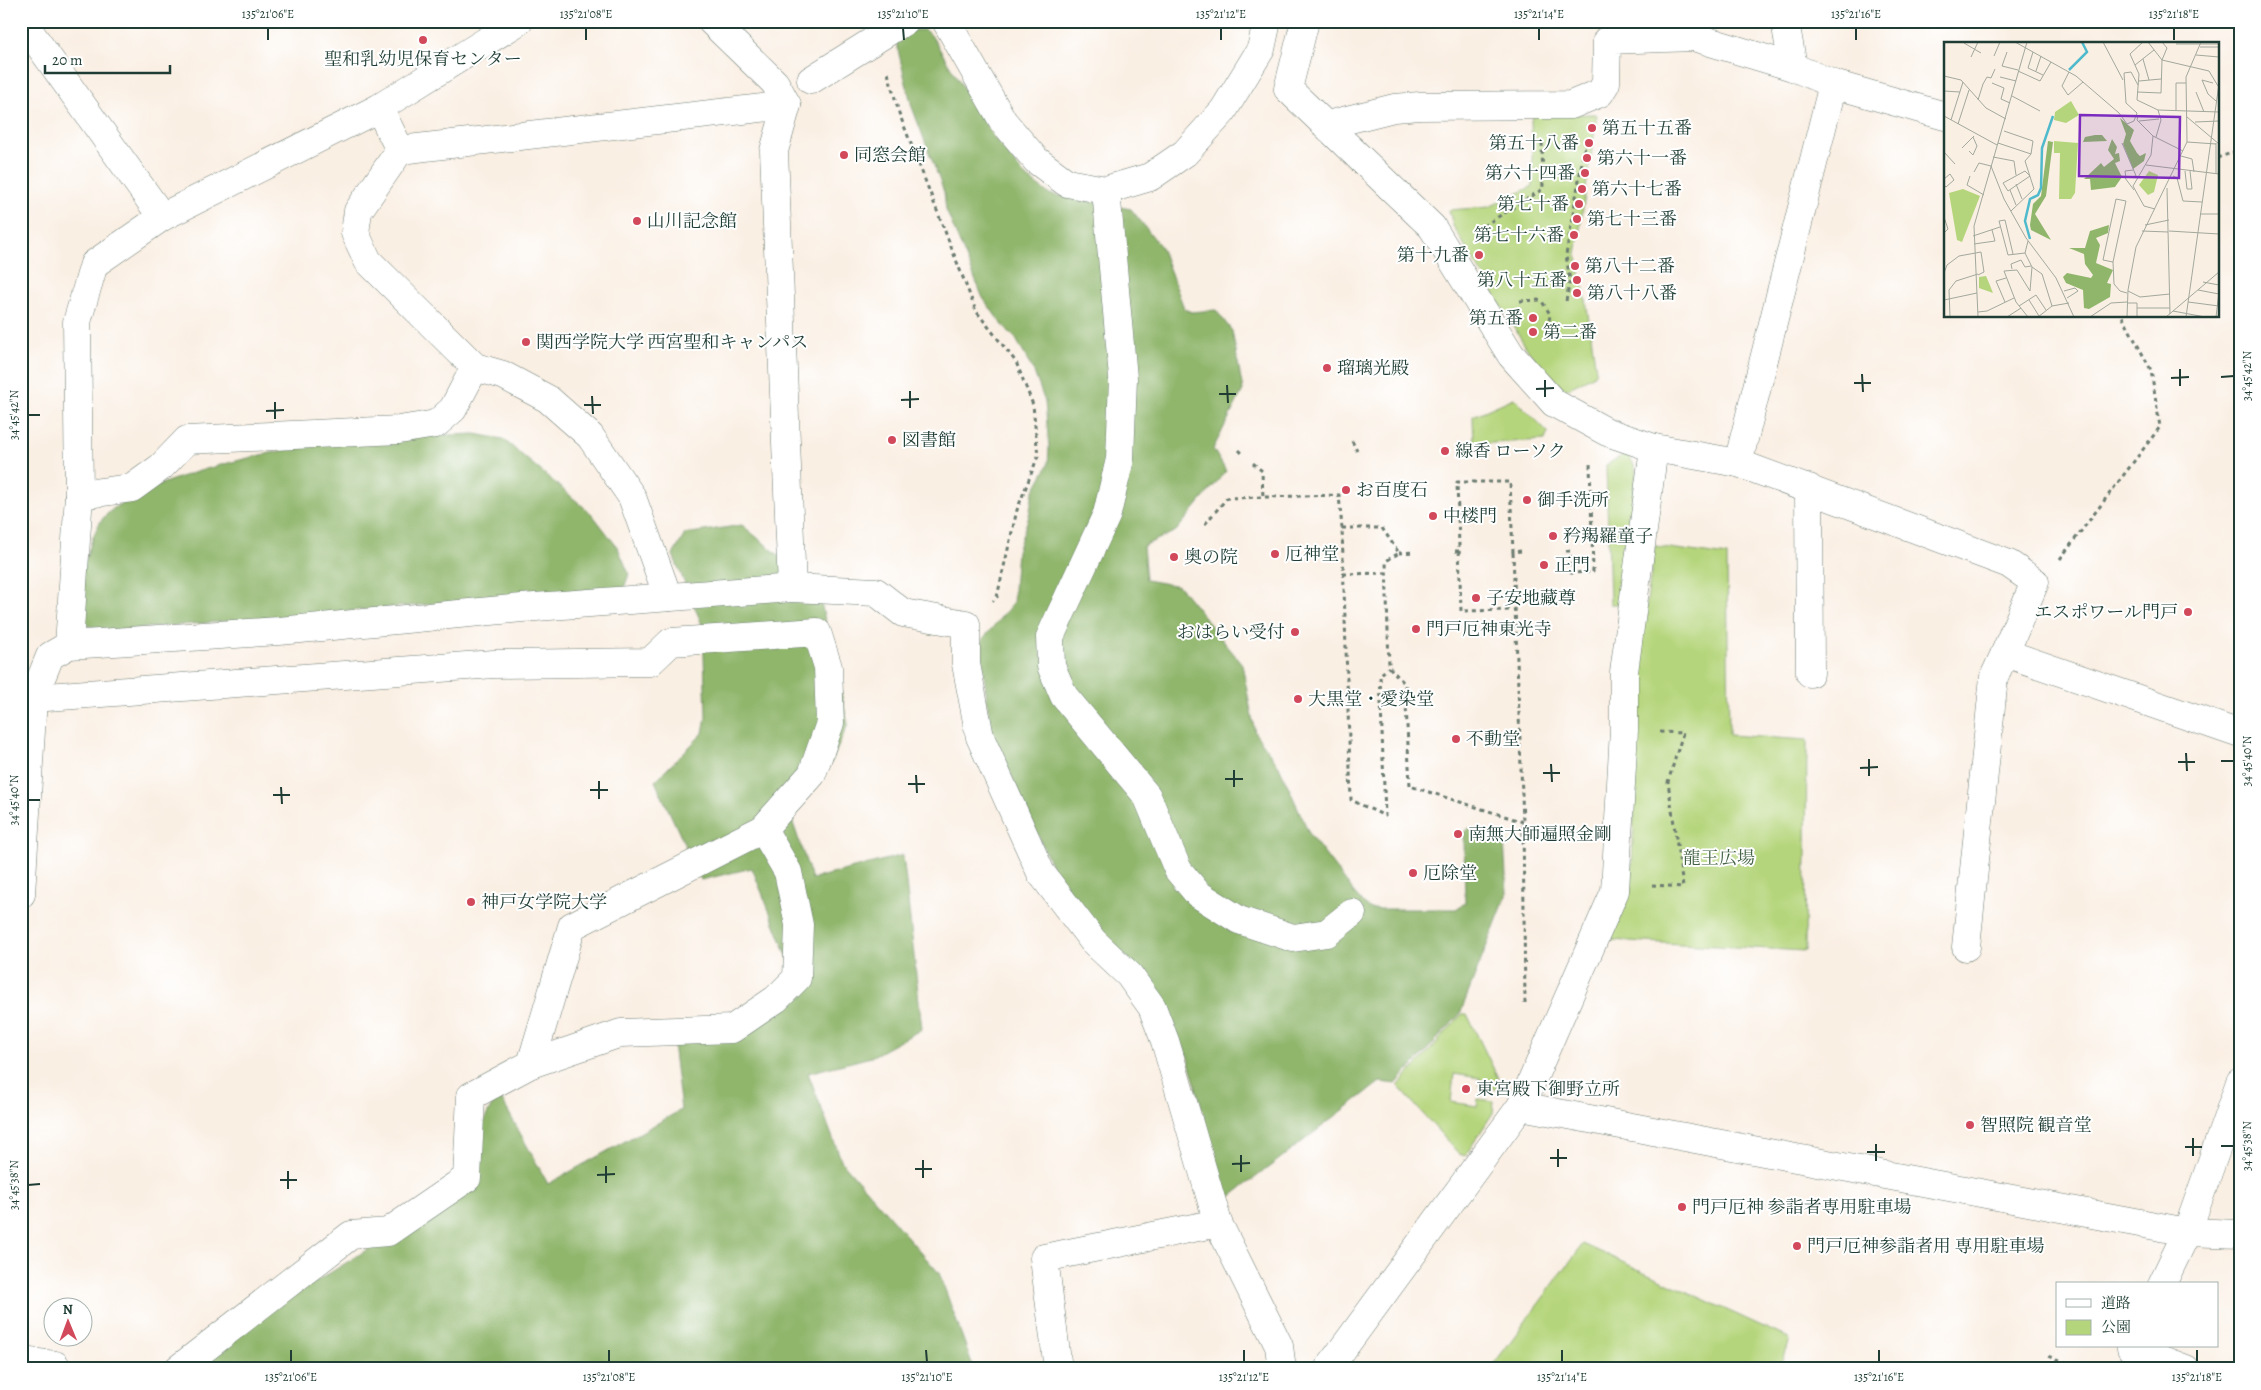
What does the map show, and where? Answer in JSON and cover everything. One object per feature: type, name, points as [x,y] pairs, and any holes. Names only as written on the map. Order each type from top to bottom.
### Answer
[{"type":"street","points":[[22,21],[162,217]]},
{"type":"street","points":[[69,645],[79,495],[77,322],[94,264],[162,217],[379,108],[519,21]]},
{"type":"street","points":[[711,21],[775,83],[786,105],[774,151],[792,588]]},
{"type":"street","points":[[811,80],[905,21]]},
{"type":"street","points":[[946,21],[1003,121],[1036,160],[1067,183],[1106,190],[1150,177],[1185,153],[1223,111],[1261,49],[1267,21]]},
{"type":"street","points":[[1305,21],[1288,89],[1432,227],[1511,355],[1554,403],[1607,432],[1644,445],[1738,463],[1809,488],[2009,564],[2035,582],[1994,677],[1966,947]]},
{"type":"street","points":[[1785,21],[1793,67]]},
{"type":"street","points":[[1327,125],[1394,108],[1420,106],[1571,105],[1600,93],[1606,83],[1607,40],[1694,37],[1793,67],[1834,84],[1944,116]]},
{"type":"street","points":[[1738,463],[1834,84]]},
{"type":"street","points":[[668,597],[632,497],[590,436],[548,399],[502,375],[475,367],[368,261],[355,233],[358,211],[400,150],[786,105]]},
{"type":"street","points":[[379,108],[400,150]]},
{"type":"street","points":[[1106,190],[1123,378],[1120,459],[1107,514],[1050,636],[1051,666],[1064,696],[1147,796],[1178,870],[1198,894],[1239,920],[1293,938],[1328,933],[1352,913]]},
{"type":"street","points":[[79,495],[132,488],[161,467],[187,440],[399,430],[436,424],[453,409],[475,367]]},
{"type":"street","points":[[1328,1369],[1521,1106],[1615,891],[1624,730],[1624,672],[1644,445]]},
{"type":"street","points":[[1809,488],[1810,673]]},
{"type":"street","points":[[21,894],[32,698],[50,656],[69,645],[279,631],[522,608],[792,588],[876,592],[903,613],[966,624],[966,664],[980,737],[1041,873],[1093,941],[1129,975],[1152,1007],[1165,1041],[1218,1223],[1279,1346],[1282,1369]]},
{"type":"street","points":[[32,698],[494,664],[650,662],[671,642],[817,632],[828,667],[830,724],[812,774],[762,829],[572,926],[531,1064]]},
{"type":"street","points":[[2005,653],[2240,734]]},
{"type":"street","points":[[178,1369],[351,1236],[388,1232],[467,1178],[470,1096],[531,1064],[622,1033],[732,1029],[776,999],[797,978],[798,925],[788,872],[762,829]]},
{"type":"street","points":[[2163,1282],[2187,1232],[2240,1082]]},
{"type":"street","points":[[1521,1106],[2187,1232],[2240,1234]]},
{"type":"street","points":[[1058,1369],[1044,1258],[1218,1223]]},
{"type":"street","points":[[2127,1354],[2186,1369]]},
{"type":"street","points":[[21,1361],[55,1365],[58,1369]]},
{"type":"path","points":[[886,68],[899,113],[976,311],[1016,362],[1033,405],[1038,456],[1016,510],[998,597],[966,624]]},
{"type":"path","points":[[1566,300],[1570,281],[1566,255],[1587,134]]},
{"type":"path","points":[[1471,234],[1543,189],[1542,135]]},
{"type":"path","points":[[2218,158],[2240,150]]},
{"type":"path","points":[[1515,301],[1540,300]]},
{"type":"path","points":[[2035,582],[2058,561],[2160,427],[2151,370],[2123,318]]},
{"type":"path","points":[[1352,442],[1357,451]]},
{"type":"path","points":[[1566,551],[1570,550],[1571,573],[1593,572],[1590,462],[1644,445]]},
{"type":"path","points":[[1239,450],[1243,454]]},
{"type":"path","points":[[1253,463],[1262,471],[1263,498]]},
{"type":"path","points":[[1515,610],[1461,611],[1457,482],[1510,482],[1513,552],[1523,822],[1525,1007]]},
{"type":"path","points":[[1205,524],[1227,498],[1339,495],[1344,574],[1352,800],[1386,816],[1380,675],[1389,667]]},
{"type":"path","points":[[1342,528],[1382,528],[1399,553]]},
{"type":"path","points":[[1455,551],[1460,551]]},
{"type":"path","points":[[1513,552],[1521,551]]},
{"type":"path","points":[[1413,552],[1399,553],[1386,561],[1389,667],[1406,684],[1410,786],[1523,822]]},
{"type":"path","points":[[1344,574],[1386,573]]},
{"type":"path","points":[[1670,732],[1683,733],[1668,782],[1683,887],[1675,887]]},
{"type":"path","points":[[2049,1355],[2079,1369]]},
{"type":"green space","points":[[908,30],[924,30],[931,35],[993,136],[1025,176],[1049,194],[1131,209],[1161,247],[1184,308],[1191,312],[1216,310],[1232,331],[1243,390],[1213,449],[1226,471],[1176,531],[1143,546],[1146,580],[1179,586],[1242,664],[1255,733],[1279,766],[1310,835],[1362,903],[1371,909],[1456,909],[1465,903],[1464,832],[1469,828],[1496,835],[1504,840],[1507,894],[1460,1014],[1396,1084],[1380,1082],[1230,1197],[1219,1193],[1203,1112],[1186,1051],[1167,1018],[1058,880],[994,736],[989,717],[981,648],[982,640],[1013,603],[1017,551],[1029,516],[1033,492],[1048,465],[1049,447],[1045,402],[1034,372],[1016,339],[1000,322],[983,298],[946,210],[944,192],[912,107],[896,42]]},
{"type":"green space","points":[[1596,114],[1576,254],[1586,300],[1596,371],[1593,376],[1567,389],[1561,387],[1529,352],[1453,226],[1449,210],[1489,207],[1533,186],[1531,120],[1534,115]]},
{"type":"green space","points":[[1514,398],[1548,432],[1545,440],[1474,444],[1473,416]]},
{"type":"green space","points":[[475,434],[503,439],[592,514],[618,548],[629,574],[624,588],[109,631],[74,622],[83,570],[96,529],[101,521],[117,506],[143,492],[212,468],[315,444],[373,438]]},
{"type":"green space","points":[[1623,455],[1631,459],[1636,473],[1621,604],[1610,604],[1606,465]]},
{"type":"green space","points":[[742,525],[815,585],[820,598],[848,724],[831,763],[794,808],[793,823],[812,879],[903,855],[922,1029],[871,1057],[808,1073],[842,1162],[939,1273],[974,1369],[194,1369],[220,1342],[443,1202],[498,1093],[548,1184],[681,1110],[673,1043],[799,985],[752,868],[701,880],[655,781],[703,733],[706,717],[703,627],[673,555],[685,534]]},
{"type":"green space","name":"龍王広場","points":[[1655,546],[1727,556],[1729,735],[1807,740],[1805,951],[1610,940],[1631,890],[1641,641]]},
{"type":"green space","points":[[1462,1014],[1467,1014],[1498,1078],[1497,1089],[1479,1086],[1480,1078],[1454,1074],[1451,1102],[1477,1106],[1478,1099],[1494,1101],[1493,1113],[1465,1156],[1459,1154],[1398,1086]]},
{"type":"green space","points":[[1583,1244],[1790,1339],[1780,1369],[1490,1369]]},
{"type":"place","name":"聖和乳幼児保育センター","points":[[423,40]]},
{"type":"place","name":"第五十五番","points":[[1592,128]]},
{"type":"place","name":"第五十八番","points":[[1589,143]]},
{"type":"place","name":"同窓会館","points":[[844,155]]},
{"type":"place","name":"第六十一番","points":[[1587,158]]},
{"type":"place","name":"第六十四番","points":[[1585,173]]},
{"type":"place","name":"第六十七番","points":[[1582,189]]},
{"type":"place","name":"第七十番","points":[[1579,204]]},
{"type":"place","name":"第七十三番","points":[[1577,219]]},
{"type":"place","name":"山川記念館","points":[[637,221]]},
{"type":"place","name":"第七十六番","points":[[1574,235]]},
{"type":"place","name":"第十九番","points":[[1479,255]]},
{"type":"place","name":"第八十二番","points":[[1575,266]]},
{"type":"place","name":"第八十五番","points":[[1577,280]]},
{"type":"place","name":"第八十八番","points":[[1577,293]]},
{"type":"place","name":"第五番","points":[[1533,318]]},
{"type":"place","name":"第二番","points":[[1533,332]]},
{"type":"place","name":"関西学院大学 西宮聖和キャンパス","points":[[526,342]]},
{"type":"place","name":"瑠璃光殿","points":[[1327,368]]},
{"type":"place","name":"図書館","points":[[892,440]]},
{"type":"place","name":"線香 ローソク","points":[[1445,451]]},
{"type":"place","name":"お百度石","points":[[1346,490]]},
{"type":"place","name":"御手洗所","points":[[1527,500]]},
{"type":"place","name":"中楼門","points":[[1433,516]]},
{"type":"place","name":"矜羯羅童子","points":[[1553,536]]},
{"type":"place","name":"厄神堂","points":[[1275,554]]},
{"type":"place","name":"奥の院","points":[[1174,557]]},
{"type":"place","name":"正門","points":[[1544,565]]},
{"type":"place","name":"子安地藏尊","points":[[1476,598]]},
{"type":"place","name":"エスポワール門戸","points":[[2188,612]]},
{"type":"place","name":"門戸厄神東光寺","points":[[1416,629]]},
{"type":"place","name":"おはらい受付","points":[[1295,632]]},
{"type":"place","name":"大黒堂・愛染堂","points":[[1298,699]]},
{"type":"place","name":"不動堂","points":[[1456,739]]},
{"type":"place","name":"南無大師遍照金剛","points":[[1458,834]]},
{"type":"place","name":"厄除堂","points":[[1413,873]]},
{"type":"place","name":"神戸女学院大学","points":[[471,902]]},
{"type":"place","name":"東宮殿下御野立所","points":[[1466,1089]]},
{"type":"place","name":"智照院 観音堂","points":[[1970,1125]]},
{"type":"place","name":"門戸厄神 参詣者専用駐車場","points":[[1682,1207]]},
{"type":"place","name":"門戸厄神参詣者用 専用駐車場","points":[[1797,1246]]}]
